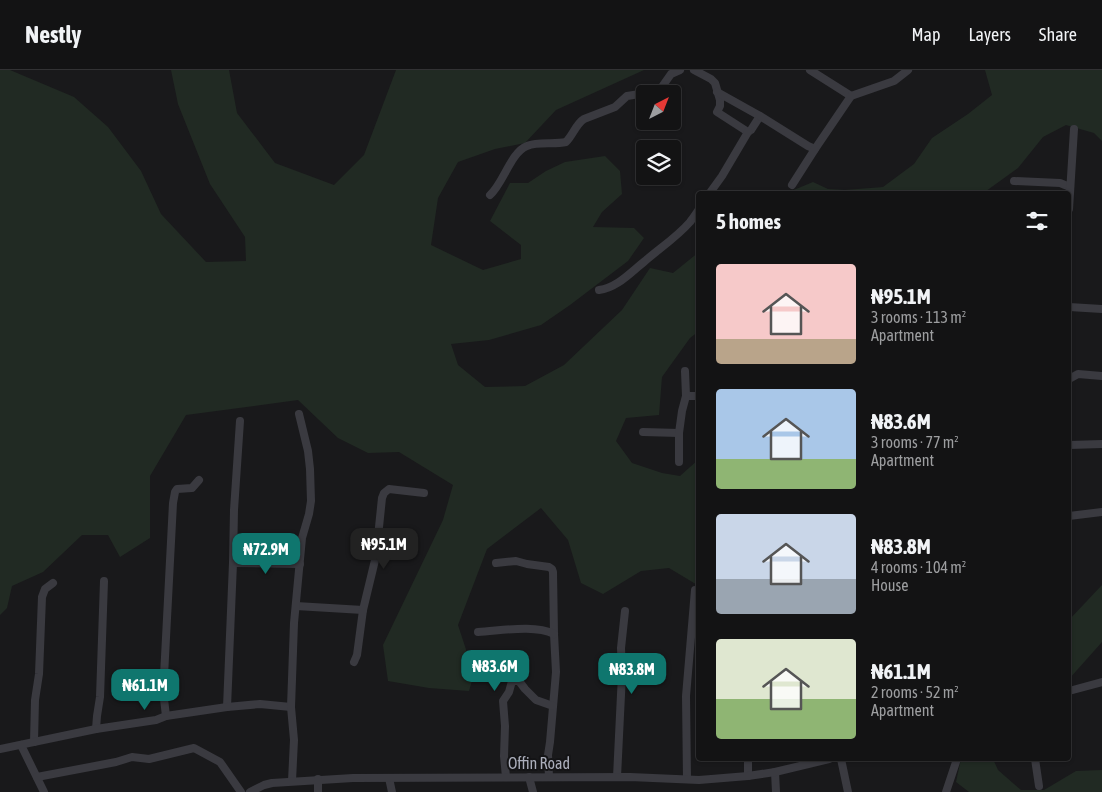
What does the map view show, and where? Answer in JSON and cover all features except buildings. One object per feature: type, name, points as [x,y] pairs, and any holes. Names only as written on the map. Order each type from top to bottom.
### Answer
[{"type":"street","points":[[490,195],[522,148],[535,144],[566,142],[584,118],[615,107],[627,96],[659,91],[671,74],[680,70]]},
{"type":"street","points":[[694,70],[715,83],[720,100],[717,112],[748,132]]},
{"type":"street","points":[[810,70],[851,96]]},
{"type":"street","points":[[792,185],[851,96],[894,81],[908,70]]},
{"type":"street","points":[[717,92],[815,149]]},
{"type":"street","points":[[712,191],[760,116]]},
{"type":"street","points":[[1070,191],[1074,128]]},
{"type":"street","points":[[1014,181],[1060,183],[1070,187]]},
{"type":"street","points":[[599,290],[608,289],[627,277],[670,241],[690,222],[696,213]]},
{"type":"street","points":[[1071,307],[1102,309]]},
{"type":"street","points":[[679,462],[679,433],[686,396],[685,371]]},
{"type":"street","points":[[1071,378],[1078,374],[1102,376]]},
{"type":"street","points":[[686,396],[696,396]]},
{"type":"street","points":[[292,781],[294,740],[291,707],[296,606],[302,538],[309,514],[311,489],[308,451],[299,414]]},
{"type":"street","points":[[227,707],[234,510],[240,421]]},
{"type":"street","points":[[643,432],[679,433]]},
{"type":"street","points":[[1071,445],[1102,444]]},
{"type":"street","points":[[166,716],[164,676],[173,503],[177,489],[192,488],[199,480]]},
{"type":"street","points":[[354,662],[357,655],[363,610],[376,556],[384,493],[389,489],[424,493]]},
{"type":"street","points":[[1071,516],[1098,513],[1102,520]]},
{"type":"street","points":[[496,563],[516,561],[549,567],[553,572],[556,672],[548,749],[549,777]]},
{"type":"street","points":[[233,563],[300,564]]},
{"type":"street","points":[[96,729],[100,697],[104,581]]},
{"type":"street","points":[[34,742],[42,597],[45,589],[53,583]]},
{"type":"street","points":[[687,779],[686,696],[695,590]]},
{"type":"street","points":[[296,606],[363,610]]},
{"type":"street","points":[[617,777],[622,674],[621,648],[625,611]]},
{"type":"street","points":[[478,632],[519,629],[543,630],[554,634]]},
{"type":"street","points":[[506,777],[503,701],[509,692],[512,681],[519,681],[536,700],[553,706]]},
{"type":"street","points":[[1071,691],[1100,684]]},
{"type":"street","points":[[0,749],[96,729],[156,720],[166,716],[227,707],[260,704],[291,707]]},
{"type":"street","points":[[21,745],[44,792]]},
{"type":"street","points":[[37,777],[116,762],[132,757],[149,759],[194,748],[220,762],[241,792]]},
{"type":"street","points":[[748,761],[748,776]]},
{"type":"street","name":"Offin Road","points":[[250,792],[272,783],[318,779],[617,777],[699,780],[774,772],[821,761]]},
{"type":"street","points":[[841,761],[848,792]]},
{"type":"street","points":[[946,792],[956,761]]},
{"type":"street","points":[[1035,761],[1040,786]]},
{"type":"street","points":[[774,772],[776,792]]},
{"type":"street","points":[[529,777],[532,792]]},
{"type":"street","points":[[389,778],[392,792]]},
{"type":"street","points":[[318,779],[318,792]]},
{"type":"shaded area","points":[[0,70],[10,70],[74,97],[108,127],[141,171],[161,214],[206,262],[246,261],[245,237],[210,184],[178,104],[171,70],[229,70],[237,113],[275,163],[334,185],[364,155],[396,70],[644,70],[556,110],[525,143],[495,149],[458,162],[438,198],[431,245],[483,270],[521,259],[521,245],[490,221],[510,183],[528,183],[546,171],[565,162],[605,156],[620,171],[622,194],[602,212],[593,227],[634,228],[644,238],[628,261],[541,325],[489,340],[451,344],[458,365],[485,387],[525,386],[564,365],[622,310],[650,268],[673,273],[696,254],[696,333],[690,338],[662,377],[659,415],[626,418],[616,441],[632,463],[662,473],[680,476],[696,462],[696,584],[669,568],[641,571],[603,594],[581,583],[568,540],[541,508],[487,549],[458,625],[474,674],[469,691],[429,688],[388,681],[383,645],[443,520],[453,485],[399,452],[368,453],[338,438],[298,400],[186,415],[150,476],[150,538],[120,557],[108,535],[82,535],[43,572],[12,586],[7,608],[0,615]]},
{"type":"shaded area","points":[[985,70],[1102,70],[1102,141],[1094,133],[1066,125],[1043,137],[1018,168],[986,191],[791,191],[813,182],[828,189],[845,190],[883,187],[914,164],[932,138],[992,95]]},
{"type":"shaded area","points":[[1102,585],[1102,642],[1071,677],[1071,618]]},
{"type":"shaded area","points":[[961,761],[994,761],[998,770],[1021,790],[1044,790],[1076,771],[1102,770],[1102,792],[969,792],[956,782]]}]
